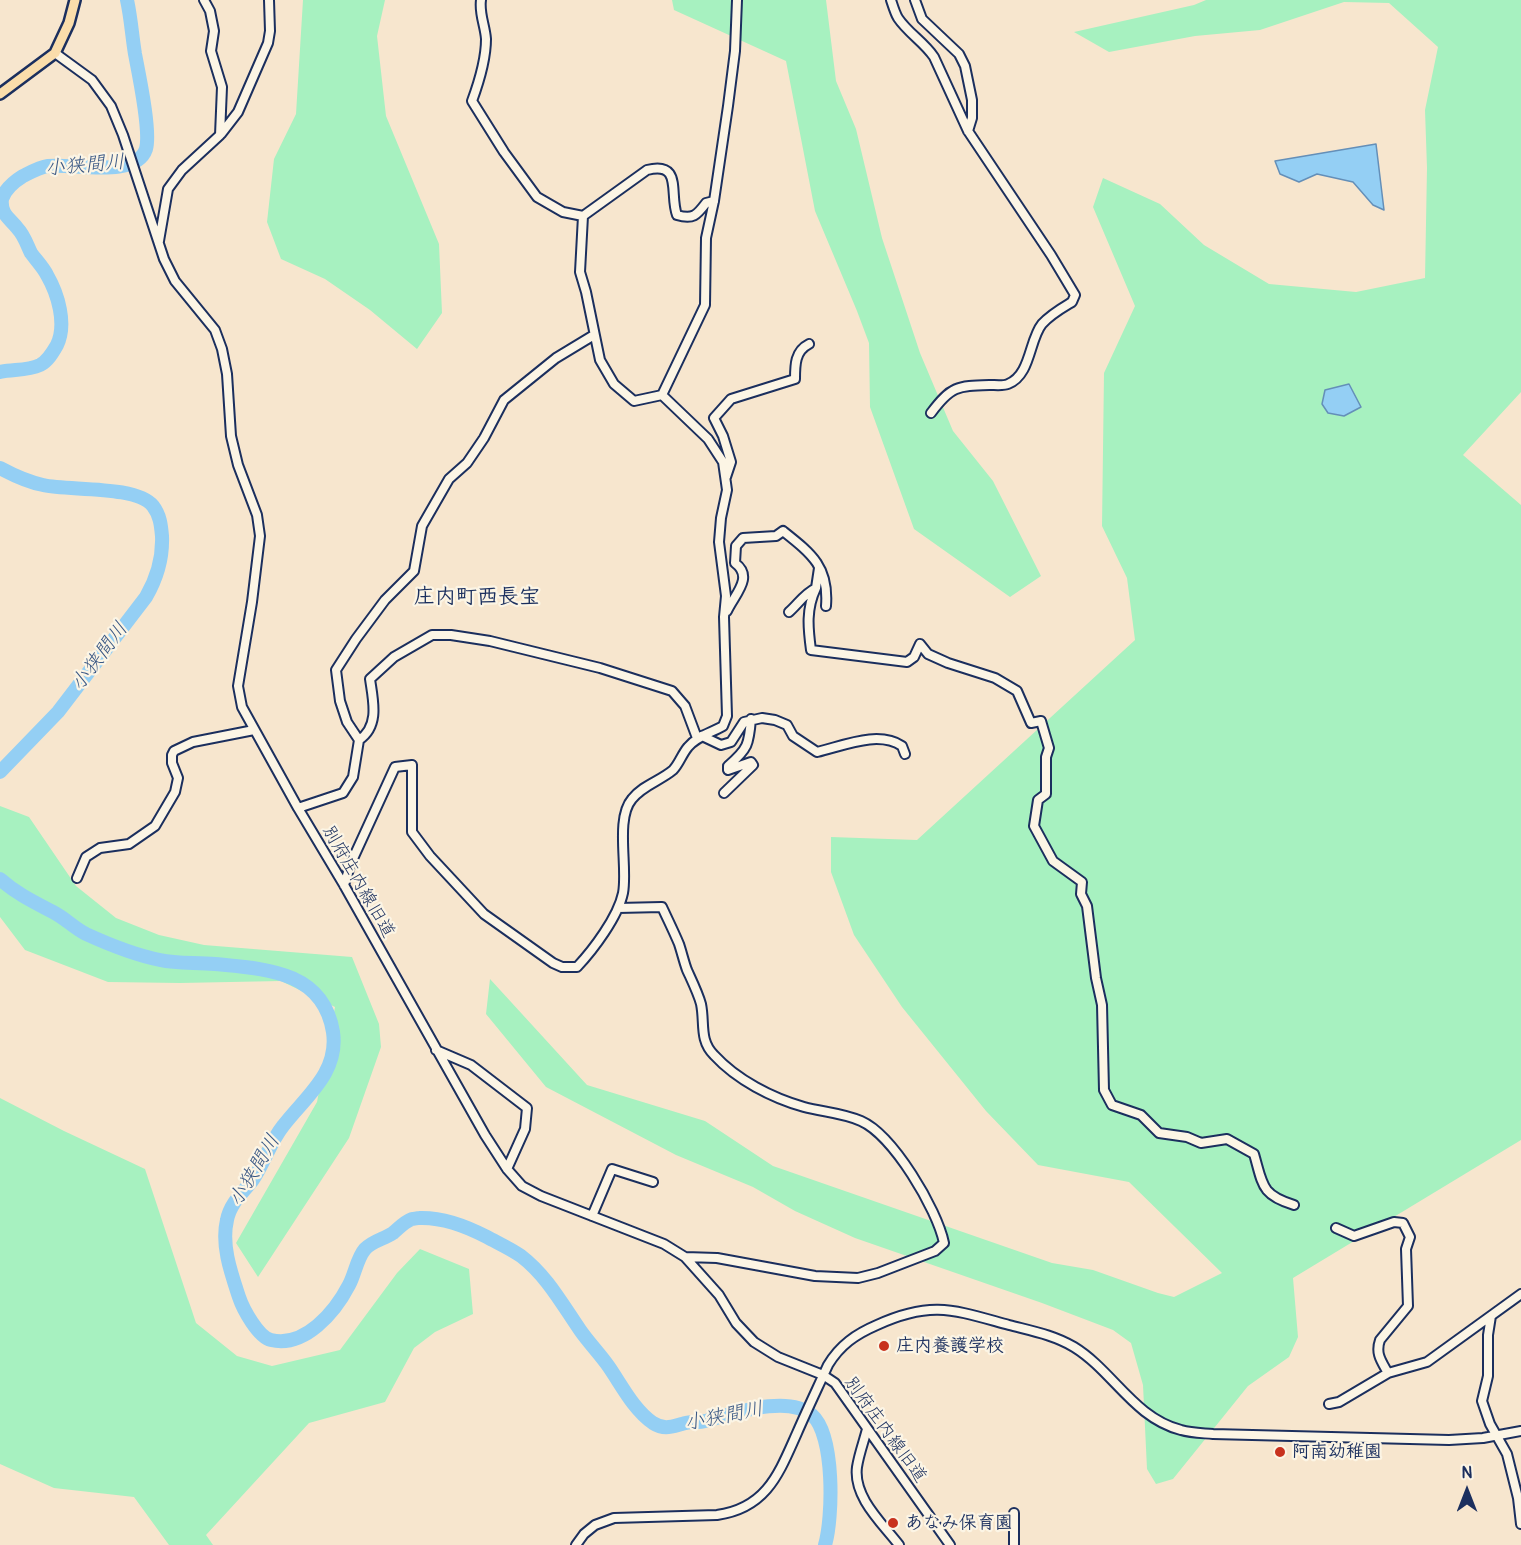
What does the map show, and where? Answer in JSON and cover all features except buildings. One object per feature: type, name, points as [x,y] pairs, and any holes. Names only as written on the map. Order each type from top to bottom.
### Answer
[{"type":"main road","points":[[0,94],[55,53],[69,24],[75,0]]},
{"type":"street","points":[[204,0],[210,11],[214,31],[211,51],[222,87],[220,135]]},
{"type":"street","points":[[159,242],[168,189],[182,170],[220,135],[238,112],[268,43],[269,0]]},
{"type":"street","points":[[481,0],[480,11],[486,38],[479,83],[472,101],[504,152],[537,197],[563,213],[583,216],[647,170],[658,167],[665,168],[671,174],[677,215],[687,218],[697,214],[706,202],[714,201]]},
{"type":"street","points":[[662,395],[705,305],[706,238],[714,201],[735,51],[737,0]]},
{"type":"street","points":[[891,0],[897,17],[934,57],[968,131],[1075,295],[1072,302],[1057,310],[1042,324],[1023,369],[1008,384],[962,386],[948,392],[931,413]]},
{"type":"street","points":[[915,0],[922,19],[959,54],[965,66],[972,100],[972,118],[968,131]]},
{"type":"street","name":"別府庄内線旧道","points":[[55,53],[92,80],[111,106],[123,135],[164,259],[175,281],[215,330],[222,349],[227,374],[231,436],[238,465],[257,515],[260,536],[238,686],[242,708],[485,1135],[507,1169],[522,1186],[541,1196],[664,1244],[685,1257],[719,1296],[736,1323],[754,1342],[778,1357],[823,1375],[838,1387],[950,1545]]},
{"type":"street","points":[[583,216],[580,272],[600,360],[614,384],[634,401],[662,395]]},
{"type":"street","points":[[298,808],[343,794],[353,777],[359,740],[347,723],[340,701],[336,670],[385,600],[414,571],[422,526],[449,479],[467,464],[504,400],[556,358],[594,334]]},
{"type":"street","points":[[725,478],[731,462],[723,436],[714,418],[731,399],[795,379],[795,363],[801,348],[809,344]]},
{"type":"street","points":[[344,885],[351,863],[395,767],[412,765],[412,832],[419,843],[484,914],[544,957],[562,967],[577,967],[590,953],[618,908],[623,894],[625,813],[631,800],[646,786],[674,770],[687,748],[700,737],[723,726],[727,716],[724,617],[726,597],[719,542],[727,490],[723,462],[708,439],[662,395]]},
{"type":"street","points":[[724,617],[745,577],[741,567],[735,562],[736,546],[743,538],[776,536],[783,531],[815,560],[826,580],[826,606]]},
{"type":"street","points":[[819,568],[808,616],[812,650],[907,662],[914,657],[920,644],[928,654],[995,678],[1017,691],[1031,723],[1041,721],[1049,748],[1046,757],[1046,794],[1038,800],[1034,826],[1053,861],[1082,882],[1081,894],[1087,906],[1096,978],[1102,1005],[1104,1090],[1112,1105],[1141,1115],[1159,1133],[1187,1137],[1201,1143],[1227,1139],[1254,1155],[1265,1191],[1278,1200],[1294,1205]]},
{"type":"street","points":[[789,612],[799,603],[805,593],[816,588]]},
{"type":"street","points":[[359,740],[367,735],[374,722],[370,679],[394,657],[432,635],[441,634],[490,641],[600,668],[672,691],[685,706],[700,737],[721,745],[731,742],[744,722],[751,719],[776,720],[787,725],[793,736],[817,752],[866,740],[884,739],[902,746],[905,754]]},
{"type":"street","points":[[724,793],[753,765],[751,762],[728,770],[728,766],[739,757],[748,744],[751,719]]},
{"type":"street","points":[[76,878],[86,857],[100,848],[129,844],[155,826],[175,792],[178,778],[172,763],[174,751],[193,742],[254,730]]},
{"type":"street","points":[[618,908],[662,907],[680,947],[700,1004],[703,1037],[716,1058],[753,1085],[778,1098],[803,1107],[846,1115],[864,1122],[878,1133],[892,1146],[915,1181],[937,1219],[944,1243],[935,1251],[878,1273],[858,1278],[815,1276],[717,1258],[685,1257]]},
{"type":"street","points":[[436,1050],[471,1065],[527,1108],[525,1129],[507,1169]]},
{"type":"street","points":[[592,1216],[612,1169],[653,1182]]},
{"type":"street","points":[[1336,1228],[1354,1236],[1394,1222],[1403,1223],[1408,1230],[1410,1237],[1406,1249],[1408,1306],[1380,1340],[1377,1347],[1377,1353],[1388,1373]]},
{"type":"street","points":[[1329,1404],[1339,1402],[1388,1373],[1427,1362],[1521,1294]]},
{"type":"street","points":[[576,1545],[589,1530],[607,1520],[622,1517],[717,1515],[737,1510],[757,1499],[779,1474],[823,1375],[833,1357],[844,1344],[858,1334],[908,1312],[928,1309],[945,1310],[1004,1323],[1059,1339],[1090,1358],[1148,1415],[1182,1431],[1213,1434],[1418,1439],[1461,1439],[1521,1431]]},
{"type":"street","points":[[1491,1316],[1488,1335],[1488,1380],[1482,1401],[1490,1424],[1507,1454],[1515,1483],[1521,1524]]},
{"type":"street","points":[[867,1429],[857,1467],[858,1485],[865,1501],[899,1545]]},
{"type":"street","points":[[1014,1513],[1014,1545]]},
{"type":"green space","points":[[303,0],[385,0],[377,36],[386,116],[439,244],[442,313],[417,349],[370,310],[325,279],[281,259],[267,222],[274,159],[296,114]]},
{"type":"green space","points":[[672,0],[826,0],[836,81],[856,129],[882,238],[920,353],[953,431],[993,481],[1041,576],[1010,597],[914,529],[870,407],[869,343],[815,211],[786,61],[674,10]]},
{"type":"green space","points":[[1206,0],[1521,0],[1521,392],[1463,455],[1521,505],[1521,1140],[1293,1278],[1298,1337],[1289,1357],[1248,1386],[1173,1479],[1156,1484],[1147,1469],[1143,1385],[1131,1343],[1113,1330],[855,1238],[795,1211],[753,1187],[676,1155],[546,1087],[486,1014],[490,979],[587,1085],[705,1121],[773,1166],[1052,1263],[1093,1270],[1174,1297],[1222,1273],[1129,1182],[1038,1165],[986,1111],[902,1007],[854,935],[831,872],[831,837],[917,840],[1135,640],[1127,578],[1102,526],[1104,373],[1135,306],[1093,207],[1103,178],[1160,204],[1204,245],[1269,284],[1356,292],[1425,278],[1427,168],[1425,110],[1438,47],[1389,3],[1344,2],[1260,30],[1195,36],[1109,52],[1074,32],[1194,5]]},
{"type":"green space","points":[[0,806],[29,817],[76,886],[116,918],[159,935],[204,945],[352,957],[379,1024],[381,1047],[349,1138],[258,1277],[236,1243],[317,1102],[335,1007],[281,981],[108,982],[25,950],[0,917]]},
{"type":"green space","points":[[0,1098],[145,1169],[196,1323],[237,1356],[272,1366],[340,1350],[397,1273],[420,1249],[469,1269],[473,1314],[435,1332],[414,1348],[385,1402],[309,1423],[206,1535],[213,1545],[169,1545],[134,1497],[54,1488],[0,1464]]},
{"type":"water","points":[[1376,144],[1384,210],[1373,205],[1353,182],[1317,174],[1299,182],[1280,174],[1275,161]]},
{"type":"water","points":[[1349,384],[1361,407],[1344,416],[1328,413],[1322,404],[1325,390]]},
{"type":"waterway","name":"小狭間川","points":[[0,372],[35,367],[43,363],[57,345],[61,328],[60,309],[51,283],[44,269],[31,253],[22,234],[3,209],[2,199],[5,192],[20,178],[42,167],[117,167],[130,164],[140,158],[146,149],[146,117],[127,0]]},
{"type":"waterway","name":"小狭間川","points":[[0,468],[43,485],[117,492],[144,499],[153,506],[159,517],[162,544],[158,568],[146,597],[58,712],[0,772]]},
{"type":"waterway","name":"小狭間川","points":[[0,879],[82,932],[113,946],[167,961],[208,963],[272,972],[305,985],[318,996],[327,1012],[333,1032],[331,1060],[318,1084],[278,1132],[252,1181],[234,1204],[225,1230],[226,1249],[236,1288],[247,1315],[261,1334],[271,1340],[284,1341],[296,1339],[318,1326],[343,1295],[365,1249],[393,1233],[406,1222],[412,1219],[428,1218],[463,1226],[517,1253],[539,1272],[634,1405],[653,1423],[671,1427],[745,1410],[775,1406],[789,1406],[812,1415],[825,1440],[830,1477],[830,1516],[825,1545]]},
{"type":"place","name":"庄内養護学校","points":[[884,1346]]},
{"type":"place","name":"阿南幼稚園","points":[[1280,1452]]},
{"type":"place","name":"あなみ保育園","points":[[893,1523]]},
{"type":"district","name":"庄内町西長宝","points":[[477,598]]}]
